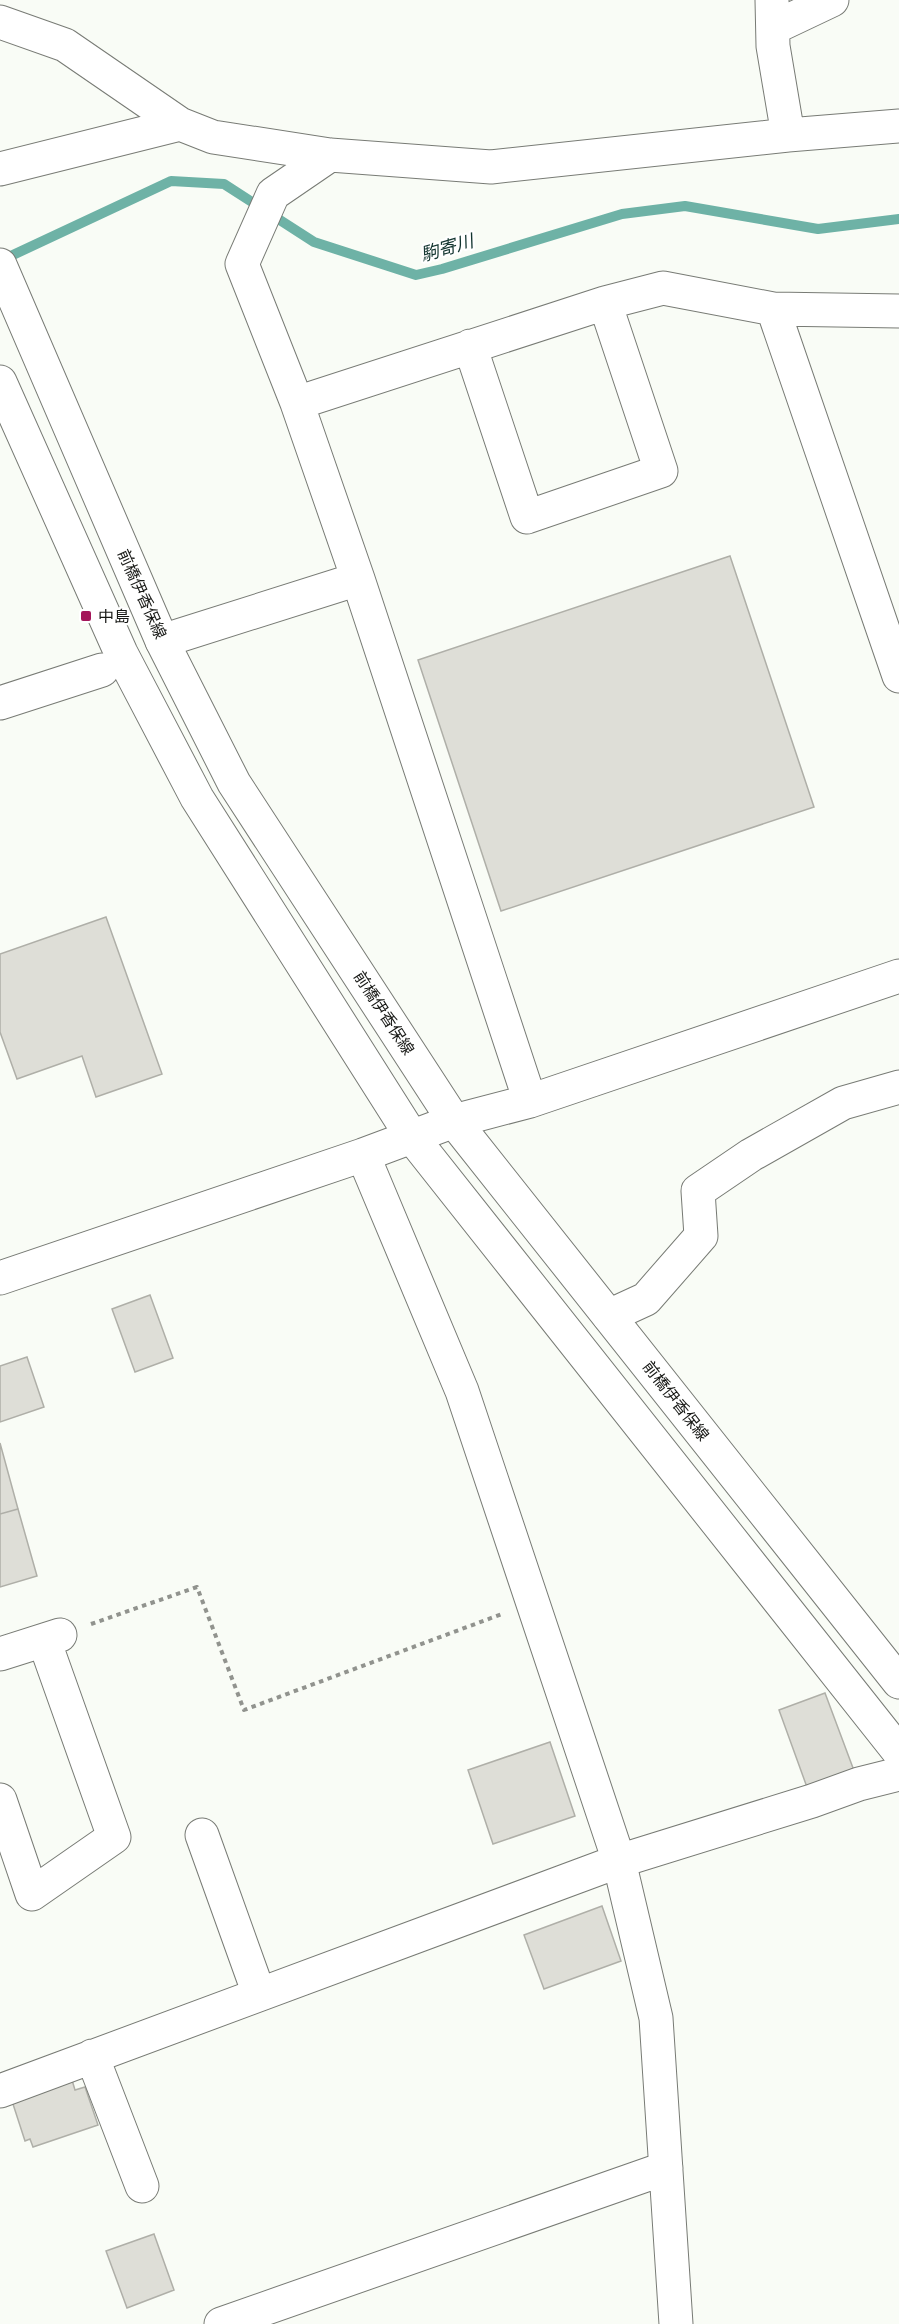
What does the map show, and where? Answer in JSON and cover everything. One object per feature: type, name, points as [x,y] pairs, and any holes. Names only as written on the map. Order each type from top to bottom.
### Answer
[{"type":"street","points":[[788,135],[773,46],[772,14],[832,0]]},
{"type":"street","points":[[0,22],[65,45],[180,124],[213,137],[330,155],[491,167],[788,135],[899,126]]},
{"type":"street","points":[[0,169],[180,124]]},
{"type":"street","points":[[330,155],[273,194],[242,264],[297,403],[358,579],[530,1101]]},
{"type":"street","name":"前橋伊香保線","points":[[6,278],[162,641],[234,783],[454,1121],[899,1682]]},
{"type":"street","points":[[297,403],[605,303],[663,288],[773,309],[899,312]]},
{"type":"street","points":[[470,346],[527,518],[661,471],[605,303]]},
{"type":"street","points":[[773,309],[899,676]]},
{"type":"street","points":[[0,382],[121,653],[197,798],[412,1137],[899,1752]]},
{"type":"street","points":[[162,641],[358,579]]},
{"type":"street","points":[[0,703],[102,670]]},
{"type":"street","points":[[0,1278],[363,1155],[454,1121],[530,1101],[899,976]]},
{"type":"street","points":[[609,1316],[646,1299],[701,1236],[698,1191],[751,1155],[843,1103],[899,1087]]},
{"type":"street","points":[[363,1155],[462,1391],[619,1861],[656,2018],[676,2324]]},
{"type":"street","points":[[0,1654],[52,1637],[114,1837],[32,1894],[0,1800]]},
{"type":"street","points":[[0,2091],[619,1861],[899,1774]]},
{"type":"street","points":[[202,1835],[259,1995]]},
{"type":"street","points":[[92,2056],[142,2186]]},
{"type":"street","points":[[224,2324],[666,2168]]},
{"type":"path","points":[[52,1637],[197,1587],[244,1710],[533,1602]]},
{"type":"building","points":[[730,556],[814,807],[501,911],[418,660]]},
{"type":"building","points":[[106,917],[162,1074],[96,1097],[82,1056],[17,1079],[0,1032],[0,954]]},
{"type":"building","points":[[150,1295],[173,1358],[135,1372],[112,1309]]},
{"type":"building","points":[[27,1357],[44,1407],[0,1422],[0,1366]]},
{"type":"building","points":[[0,1443],[18,1509],[0,1514]]},
{"type":"building","points":[[18,1509],[37,1576],[0,1587],[0,1514]]},
{"type":"building","points":[[825,1693],[859,1784],[812,1801],[779,1710]]},
{"type":"building","points":[[550,1742],[575,1816],[493,1844],[468,1770]]},
{"type":"building","points":[[602,1906],[621,1961],[544,1989],[524,1935]]},
{"type":"building","points":[[72,2080],[75,2090],[85,2087],[98,2125],[33,2147],[30,2139],[25,2141],[12,2101]]},
{"type":"building","points":[[154,2234],[174,2290],[127,2308],[106,2251]]},
{"type":"waterway","name":"駒寄川","points":[[0,261],[171,181],[224,184],[314,242],[416,275],[622,214],[685,206],[818,229],[899,219]]},
{"type":"place","name":"中島","points":[[86,616]]}]
